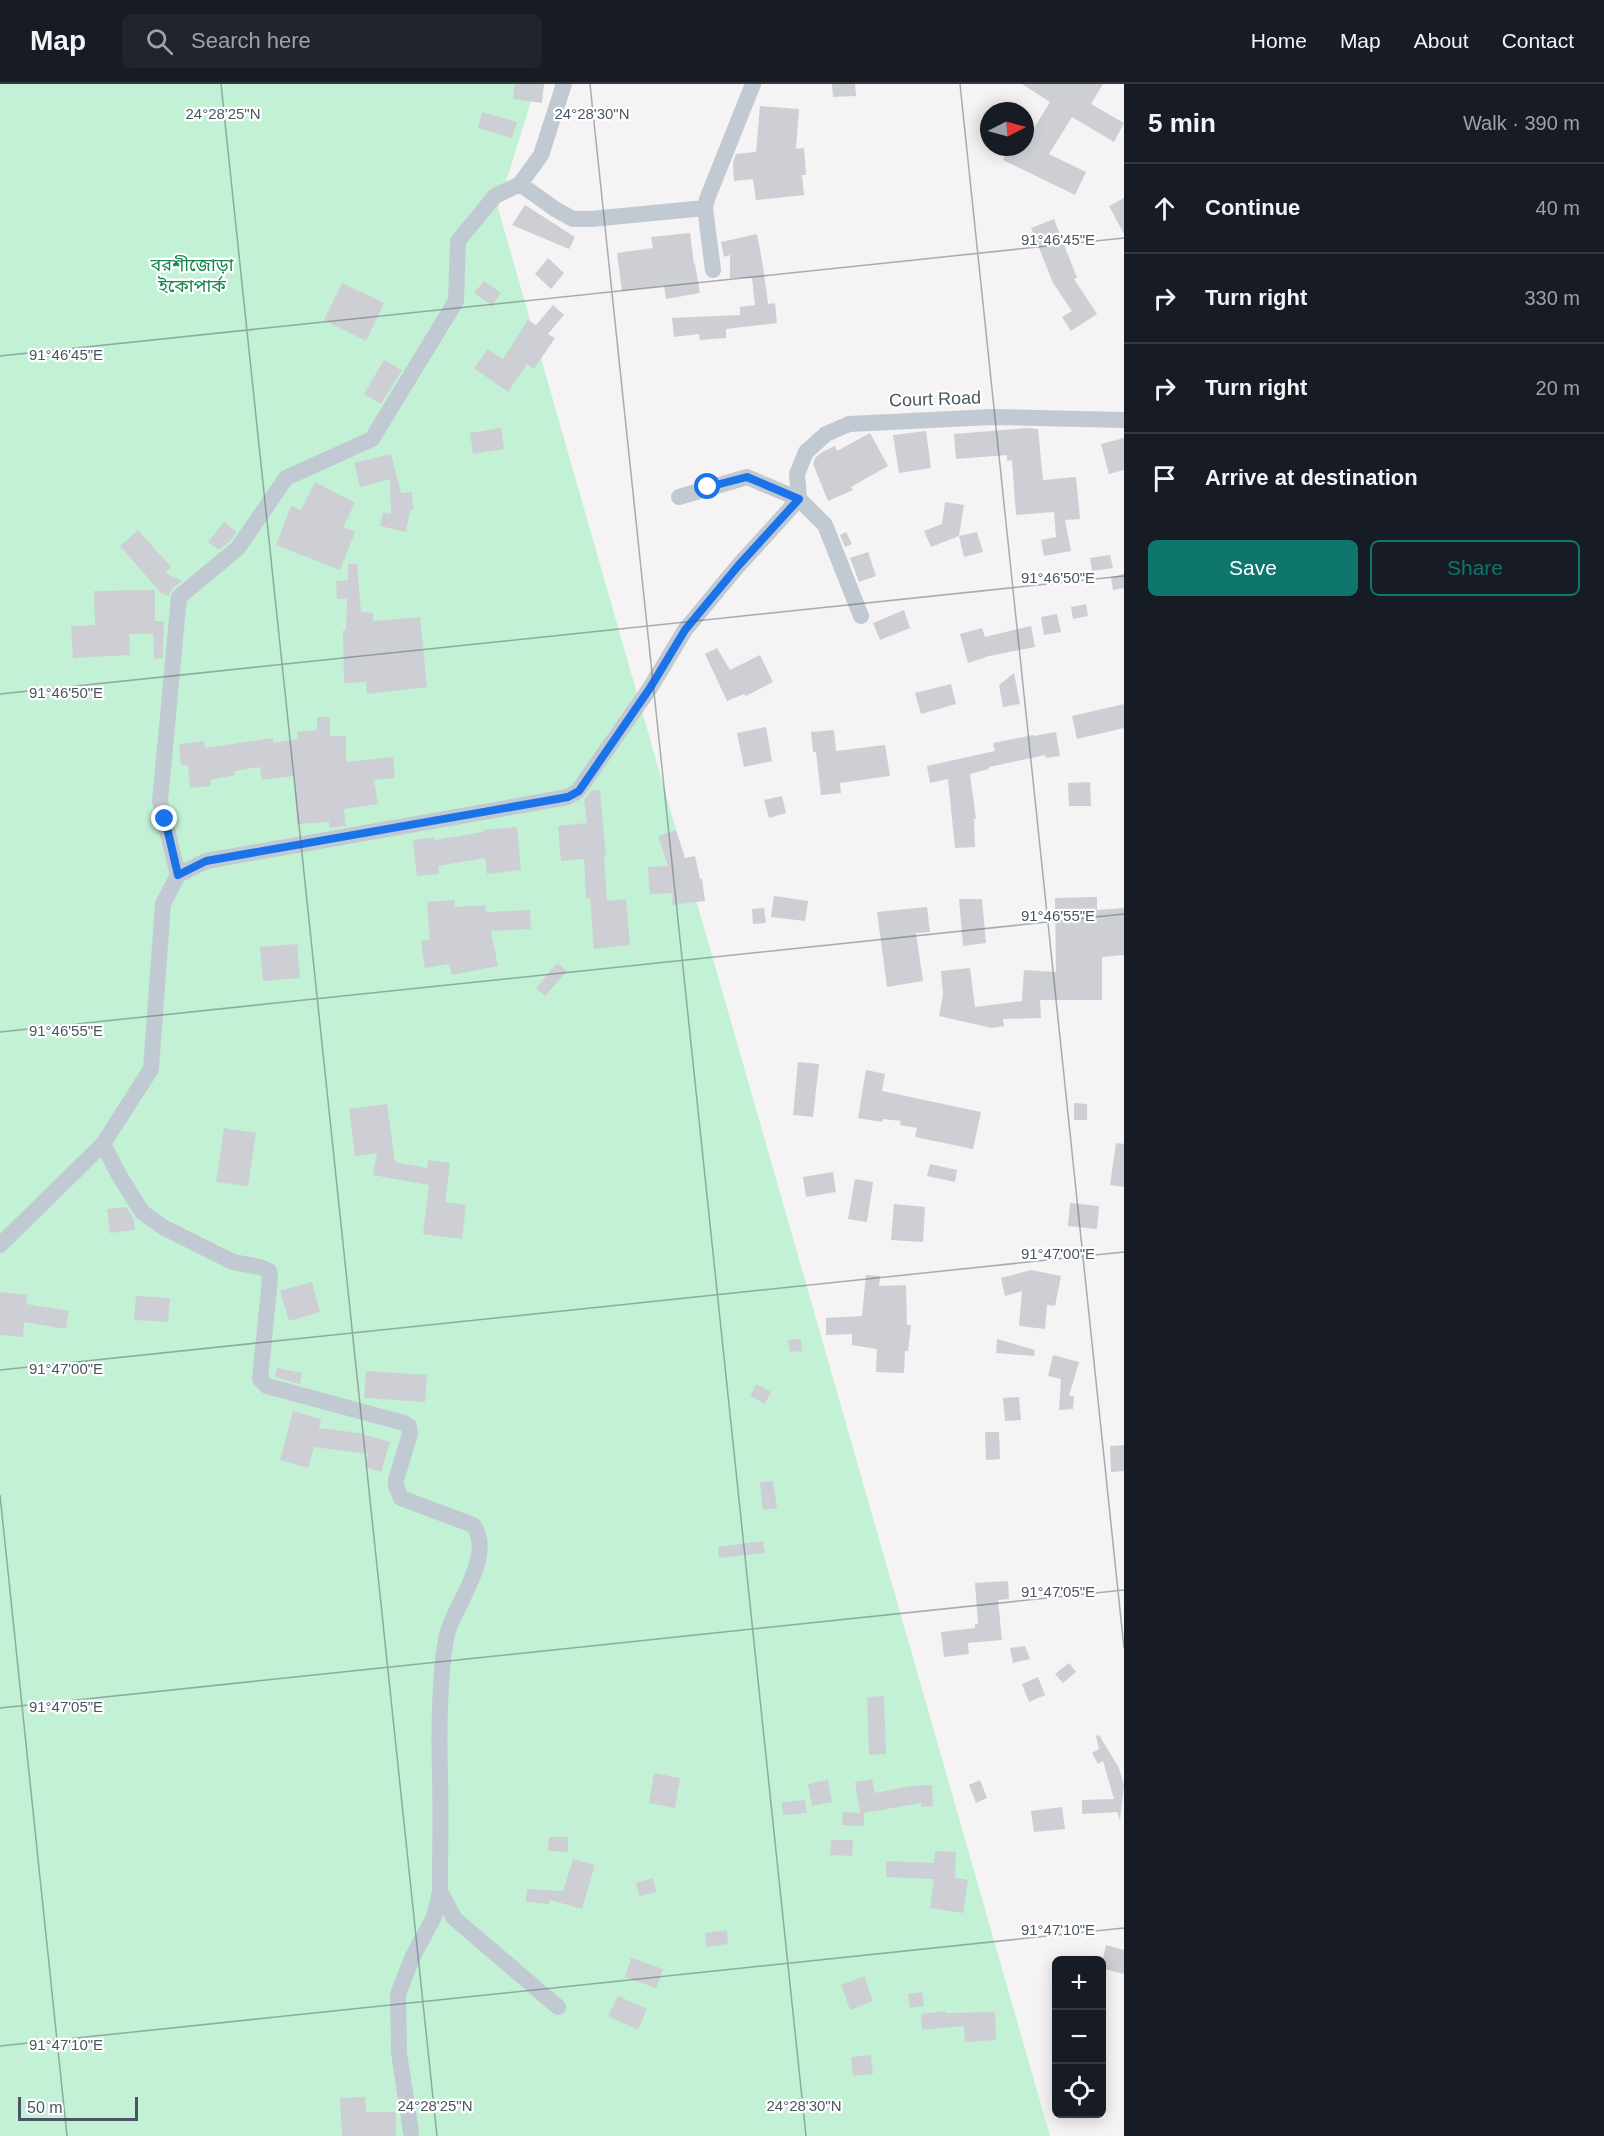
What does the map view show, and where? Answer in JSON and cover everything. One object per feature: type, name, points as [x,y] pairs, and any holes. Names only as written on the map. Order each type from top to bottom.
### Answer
[{"type":"street","points":[[178,875],[160,801],[179,597],[238,548],[286,478],[372,439],[456,301],[458,241],[495,196],[520,184],[542,155],[564,84]]},
{"type":"street","points":[[712,270],[705,208],[753,84]]},
{"type":"street","points":[[520,184],[573,219],[705,208]]},
{"type":"street","name":"Court Road","points":[[799,499],[797,474],[806,452],[826,434],[849,424],[991,417],[1124,420]]},
{"type":"street","points":[[679,496],[747,477],[799,499],[825,525],[861,616]]},
{"type":"street","points":[[0,1245],[104,1144],[151,1069],[163,904],[178,875],[206,861],[568,797],[579,791],[650,688],[685,630],[738,566],[799,499]]},
{"type":"street","points":[[104,1144],[142,1212],[163,1227],[233,1262],[261,1267],[269,1271],[260,1379],[267,1386],[409,1426],[410,1434],[396,1480],[401,1498],[473,1525],[478,1532],[479,1549],[475,1573],[447,1633],[443,1662],[438,1711],[440,1891],[434,1917],[413,1956],[398,1994],[399,2053],[411,2132]]},
{"type":"street","points":[[440,1891],[454,1918],[558,2007]]},
{"type":"green space","name":"বরশীজোড়া ইকোপার্ক","points":[[0,84],[529,84],[532,98],[498,208],[1050,2136],[0,2136]]},
{"type":"building","points":[[515,84],[544,84],[542,103],[513,99]]},
{"type":"building","points":[[832,84],[855,84],[856,96],[833,97]]},
{"type":"building","points":[[1022,84],[1103,84],[1091,104],[1124,123],[1114,142],[1072,117],[1049,154],[1086,172],[1075,195],[1003,160],[1005,156],[1034,156],[1034,128],[1050,102]]},
{"type":"building","points":[[760,106],[799,109],[796,149],[804,148],[806,175],[802,175],[804,195],[756,200],[753,179],[734,181],[733,163],[736,154],[756,152]]},
{"type":"building","points":[[482,112],[517,122],[512,138],[478,128]]},
{"type":"building","points":[[1124,198],[1124,234],[1109,206]]},
{"type":"building","points":[[525,205],[575,237],[569,249],[512,225]]},
{"type":"building","points":[[1054,219],[1077,278],[1074,279],[1097,314],[1071,331],[1062,317],[1072,311],[1053,283],[1031,228]]},
{"type":"building","points":[[690,233],[700,293],[666,299],[664,286],[622,291],[617,253],[653,248],[651,237]]},
{"type":"building","points":[[757,234],[768,304],[775,303],[777,323],[726,329],[726,338],[700,340],[699,334],[674,337],[672,318],[740,315],[740,307],[755,305],[752,278],[730,278],[730,255],[724,257],[721,242]]},
{"type":"building","points":[[548,258],[564,273],[551,289],[535,274]]},
{"type":"building","points":[[484,281],[501,293],[492,306],[474,293]]},
{"type":"building","points":[[342,283],[384,303],[366,341],[324,320]]},
{"type":"building","points":[[553,305],[564,315],[548,334],[555,338],[534,369],[527,364],[508,392],[474,368],[488,349],[503,359],[528,320],[536,325]]},
{"type":"building","points":[[384,360],[402,370],[381,404],[364,394]]},
{"type":"building","points":[[501,428],[504,449],[473,454],[470,433]]},
{"type":"building","points":[[1038,429],[1043,480],[1076,477],[1080,519],[1065,520],[1071,551],[1044,556],[1041,540],[1056,537],[1054,512],[1016,515],[1012,460],[1007,461],[1007,455],[956,459],[954,434]]},
{"type":"building","points":[[926,431],[931,468],[899,473],[893,435]]},
{"type":"building","points":[[870,433],[888,466],[851,487],[853,490],[828,501],[813,464],[815,458],[835,446],[837,451]]},
{"type":"building","points":[[1124,438],[1124,470],[1109,474],[1101,444]]},
{"type":"building","points":[[391,454],[401,493],[412,492],[413,510],[410,510],[406,532],[380,526],[383,513],[391,514],[390,479],[360,487],[354,463]]},
{"type":"building","points":[[315,482],[355,503],[343,527],[355,532],[340,570],[276,545],[291,506],[301,510]]},
{"type":"building","points":[[945,502],[964,505],[959,536],[931,547],[924,531],[942,524]]},
{"type":"building","points":[[224,522],[237,532],[219,550],[208,542]]},
{"type":"building","points":[[138,530],[171,567],[165,573],[182,581],[172,589],[169,596],[161,593],[120,546]]},
{"type":"building","points":[[846,532],[852,544],[845,547],[840,535]]},
{"type":"building","points":[[977,532],[983,552],[964,557],[959,536]]},
{"type":"building","points":[[868,552],[876,576],[859,582],[850,558]]},
{"type":"building","points":[[1110,555],[1113,568],[1092,571],[1090,558]]},
{"type":"building","points":[[348,564],[357,564],[361,612],[373,613],[373,621],[420,617],[427,687],[367,694],[366,682],[344,683],[343,630],[346,630],[347,599],[337,599],[336,581],[348,580]]},
{"type":"building","points":[[1124,574],[1124,588],[1113,590],[1111,577]]},
{"type":"building","points":[[155,590],[155,621],[164,621],[163,658],[154,659],[153,634],[129,634],[130,655],[73,658],[71,626],[95,625],[94,591]]},
{"type":"building","points":[[1086,604],[1088,616],[1073,619],[1071,607]]},
{"type":"building","points":[[904,610],[910,628],[880,640],[873,623]]},
{"type":"building","points":[[1057,614],[1061,632],[1044,635],[1041,617]]},
{"type":"building","points":[[1031,626],[1035,647],[989,656],[968,663],[960,634],[982,628],[985,637]]},
{"type":"building","points":[[717,648],[730,670],[760,655],[773,682],[746,696],[744,694],[727,701],[705,654]]},
{"type":"building","points":[[1014,673],[1020,704],[1003,707],[999,685]]},
{"type":"building","points":[[951,684],[956,704],[921,714],[915,693]]},
{"type":"building","points":[[1124,704],[1124,728],[1077,739],[1072,716]]},
{"type":"building","points":[[317,717],[330,717],[330,736],[346,736],[346,762],[393,757],[395,778],[374,780],[378,804],[344,809],[346,826],[330,828],[329,822],[297,824],[294,776],[262,780],[260,767],[234,771],[235,775],[210,780],[211,786],[190,788],[188,765],[181,765],[179,744],[204,741],[205,748],[273,738],[273,743],[298,739],[297,732],[317,730]]},
{"type":"building","points":[[766,727],[772,761],[744,767],[737,733]]},
{"type":"building","points":[[834,730],[836,751],[885,745],[890,776],[840,783],[841,793],[821,795],[816,752],[813,752],[811,732]]},
{"type":"building","points":[[1056,732],[1060,756],[1046,758],[1045,755],[989,767],[989,769],[970,774],[976,819],[974,819],[975,847],[955,848],[948,779],[930,783],[927,766],[995,751],[993,743]]},
{"type":"building","points":[[1090,782],[1091,806],[1069,806],[1068,783]]},
{"type":"building","points":[[600,790],[607,901],[626,899],[630,945],[594,949],[590,898],[586,898],[584,859],[561,861],[558,826],[587,823],[584,800],[591,791]]},
{"type":"building","points":[[782,796],[786,813],[769,818],[764,800]]},
{"type":"building","points":[[517,827],[521,870],[487,874],[485,858],[438,866],[439,874],[417,876],[413,840],[435,837],[435,840],[483,832],[483,830]]},
{"type":"building","points":[[676,830],[685,858],[695,856],[700,879],[702,879],[705,901],[672,905],[673,893],[650,894],[648,867],[668,866],[658,836]]},
{"type":"building","points":[[774,896],[808,901],[805,921],[771,917]]},
{"type":"building","points":[[1097,897],[1097,910],[1124,908],[1124,955],[1102,957],[1102,1000],[1040,1000],[1041,1018],[1003,1019],[1004,1026],[992,1028],[939,1016],[943,995],[941,971],[970,968],[975,1007],[1022,1001],[1024,970],[1056,972],[1055,898]]},
{"type":"building","points":[[959,899],[982,899],[986,943],[963,946]]},
{"type":"building","points":[[455,900],[455,907],[485,905],[486,912],[530,910],[531,929],[491,931],[498,966],[452,975],[449,964],[425,968],[421,941],[430,940],[427,902]]},
{"type":"building","points":[[927,907],[930,932],[916,933],[923,981],[887,987],[877,912]]},
{"type":"building","points":[[764,908],[766,923],[753,924],[752,909]]},
{"type":"building","points":[[297,944],[300,978],[263,981],[260,947]]},
{"type":"building","points":[[557,963],[567,971],[545,996],[536,988]]},
{"type":"building","points":[[798,1062],[819,1064],[813,1117],[793,1115]]},
{"type":"building","points":[[866,1070],[885,1074],[882,1091],[981,1112],[973,1149],[915,1137],[917,1128],[900,1125],[901,1121],[883,1119],[882,1122],[858,1118]]},
{"type":"building","points":[[1074,1103],[1087,1104],[1087,1120],[1074,1120]]},
{"type":"building","points":[[387,1104],[395,1162],[427,1168],[428,1160],[450,1163],[445,1202],[466,1205],[462,1239],[423,1234],[429,1185],[373,1175],[377,1153],[355,1156],[349,1109]]},
{"type":"building","points":[[224,1128],[256,1133],[248,1186],[216,1182]]},
{"type":"building","points":[[1116,1143],[1124,1144],[1124,1187],[1110,1185]]},
{"type":"building","points":[[930,1164],[957,1170],[955,1182],[927,1176]]},
{"type":"building","points":[[833,1172],[836,1192],[806,1197],[803,1177]]},
{"type":"building","points":[[855,1179],[873,1182],[867,1222],[848,1219]]},
{"type":"building","points":[[1070,1203],[1099,1206],[1097,1229],[1068,1226]]},
{"type":"building","points":[[894,1204],[925,1207],[923,1242],[891,1240]]},
{"type":"building","points":[[126,1207],[134,1219],[135,1230],[110,1233],[107,1209]]},
{"type":"building","points":[[1031,1270],[1061,1276],[1055,1306],[1047,1305],[1045,1329],[1019,1326],[1022,1291],[1005,1296],[1001,1278]]},
{"type":"building","points":[[866,1275],[880,1276],[879,1286],[906,1285],[907,1325],[911,1325],[908,1351],[905,1351],[904,1373],[876,1372],[877,1349],[852,1345],[852,1334],[826,1335],[826,1318],[862,1316]]},
{"type":"building","points":[[312,1282],[320,1312],[289,1321],[280,1291]]},
{"type":"building","points":[[0,1292],[27,1295],[26,1304],[69,1311],[66,1329],[24,1322],[23,1337],[0,1335]]},
{"type":"building","points":[[136,1296],[170,1298],[168,1322],[134,1320]]},
{"type":"building","points":[[801,1339],[802,1351],[790,1352],[788,1340]]},
{"type":"building","points":[[997,1339],[1035,1350],[1034,1356],[996,1353]]},
{"type":"building","points":[[1053,1355],[1079,1362],[1069,1396],[1074,1396],[1073,1409],[1059,1410],[1061,1379],[1048,1376]]},
{"type":"building","points":[[277,1368],[302,1373],[300,1384],[275,1377]]},
{"type":"building","points":[[366,1371],[427,1375],[425,1402],[364,1398]]},
{"type":"building","points":[[756,1384],[771,1392],[765,1404],[750,1396]]},
{"type":"building","points":[[1019,1397],[1021,1420],[1005,1421],[1003,1398]]},
{"type":"building","points":[[293,1411],[321,1419],[319,1428],[359,1433],[390,1442],[381,1472],[365,1467],[368,1454],[314,1447],[308,1468],[280,1460]]},
{"type":"building","points":[[985,1432],[999,1432],[1000,1459],[986,1460]]},
{"type":"building","points":[[1124,1445],[1124,1471],[1111,1472],[1110,1446]]},
{"type":"building","points":[[773,1481],[777,1508],[763,1510],[760,1482]]},
{"type":"building","points":[[763,1541],[765,1553],[719,1558],[718,1547]]},
{"type":"building","points":[[1008,1581],[1009,1599],[998,1600],[1002,1640],[968,1643],[969,1654],[944,1657],[941,1632],[975,1628],[975,1624],[978,1624],[975,1583]]},
{"type":"building","points":[[1025,1646],[1030,1659],[1013,1663],[1010,1648]]},
{"type":"building","points":[[1069,1663],[1076,1672],[1063,1683],[1055,1674]]},
{"type":"building","points":[[1038,1677],[1045,1695],[1029,1702],[1022,1684]]},
{"type":"building","points":[[884,1696],[886,1754],[869,1755],[867,1697]]},
{"type":"building","points":[[1099,1735],[1119,1768],[1124,1785],[1120,1820],[1117,1812],[1082,1814],[1082,1800],[1114,1799],[1103,1761],[1098,1764],[1092,1753],[1099,1749],[1096,1736]]},
{"type":"building","points":[[654,1773],[680,1778],[675,1808],[649,1803]]},
{"type":"building","points":[[872,1779],[875,1793],[911,1786],[932,1785],[933,1806],[921,1807],[921,1803],[864,1813],[864,1826],[842,1825],[843,1812],[860,1813],[855,1782]]},
{"type":"building","points":[[828,1780],[832,1802],[812,1806],[808,1784]]},
{"type":"building","points":[[980,1780],[987,1798],[976,1803],[969,1785]]},
{"type":"building","points":[[805,1800],[807,1813],[783,1815],[782,1802]]},
{"type":"building","points":[[1062,1807],[1065,1829],[1034,1832],[1031,1811]]},
{"type":"building","points":[[549,1837],[568,1837],[568,1852],[548,1851]]},
{"type":"building","points":[[831,1840],[853,1840],[852,1856],[830,1855]]},
{"type":"building","points":[[935,1851],[956,1852],[955,1878],[968,1880],[963,1913],[930,1908],[934,1879],[886,1877],[886,1861],[934,1863]]},
{"type":"building","points":[[573,1859],[595,1865],[582,1909],[550,1900],[549,1904],[526,1902],[527,1889],[563,1891]]},
{"type":"building","points":[[653,1878],[656,1892],[639,1896],[636,1883]]},
{"type":"building","points":[[727,1930],[728,1944],[706,1947],[705,1933]]},
{"type":"building","points":[[1106,1945],[1124,1950],[1124,1974],[1106,1969],[1106,1956],[1104,1956]]},
{"type":"building","points":[[631,1958],[663,1969],[656,1988],[625,1977]]},
{"type":"building","points":[[864,1976],[873,2001],[850,2010],[841,1985]]},
{"type":"building","points":[[922,1992],[924,2006],[910,2008],[908,1994]]},
{"type":"building","points":[[618,1996],[647,2009],[638,2030],[608,2016]]},
{"type":"building","points":[[945,2011],[946,2013],[995,2012],[996,2040],[965,2042],[964,2026],[922,2030],[921,2014]]},
{"type":"building","points":[[871,2055],[873,2074],[853,2076],[851,2057]]},
{"type":"building","points":[[365,2097],[366,2112],[396,2112],[396,2136],[342,2136],[340,2098]]},
{"type":"route","points":[[165,819],[178,875],[206,861],[568,797],[579,791],[650,688],[685,630],[738,566],[799,499],[747,477],[708,487]]}]
